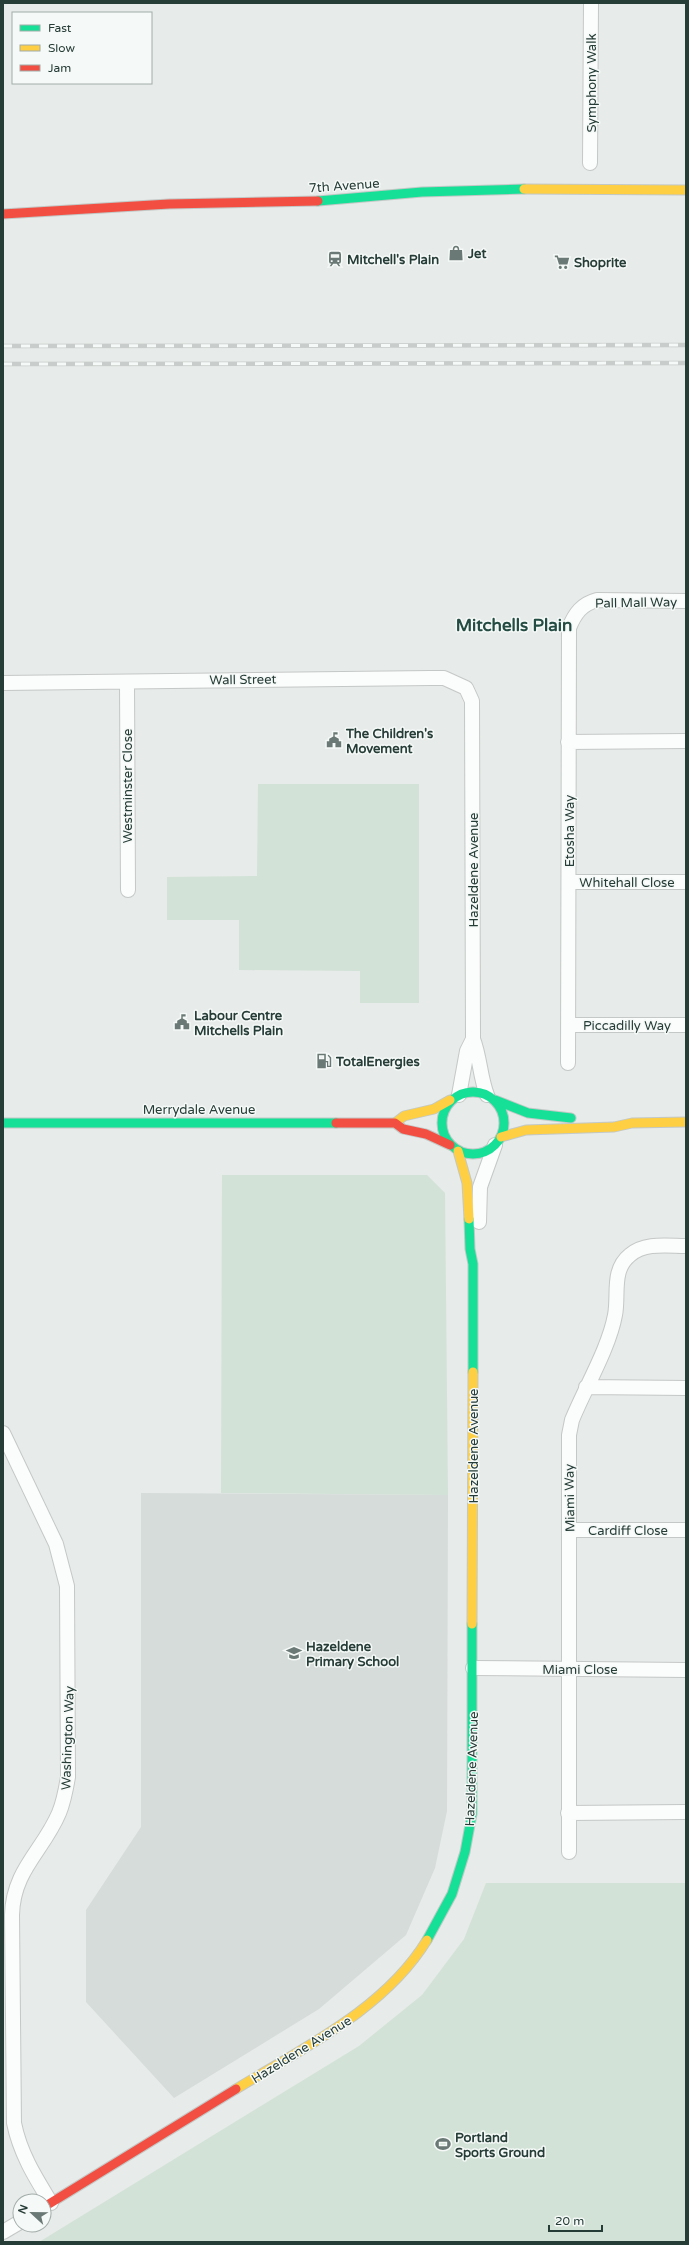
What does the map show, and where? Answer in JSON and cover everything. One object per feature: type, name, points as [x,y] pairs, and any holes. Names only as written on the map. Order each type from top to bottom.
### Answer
[{"type":"street","name":"Symphony Walk","points":[[590,163],[591,3]]},
{"type":"street","name":"7th Avenue","points":[[3,214],[169,204],[334,201],[454,191],[686,190]]},
{"type":"street","name":"Pall Mall Way","points":[[585,604],[597,600],[686,600]]},
{"type":"street","name":"Etosha Way","points":[[568,1063],[569,628],[575,614],[585,604]]},
{"type":"street","name":"Wall Street","points":[[3,682],[127,682],[251,678],[444,678],[466,688],[472,701]]},
{"type":"street","name":"Westminster Close","points":[[127,682],[128,890]]},
{"type":"street","name":"Hazeldene Avenue","points":[[472,701],[473,1039],[478,1052],[482,1083],[491,1098]]},
{"type":"street","points":[[568,742],[686,741]]},
{"type":"street","name":"Whitehall Close","points":[[569,882],[686,882]]},
{"type":"street","name":"Piccadilly Way","points":[[568,1025],[686,1024]]},
{"type":"street","name":"Hazeldene Avenue","points":[[455,1097],[467,1051],[473,1039]]},
{"type":"street","points":[[583,1118],[548,1116],[528,1112],[491,1098],[478,1091],[468,1091],[455,1097],[442,1118],[445,1137],[450,1145],[458,1151],[478,1154],[487,1151],[498,1141],[526,1130],[614,1127],[632,1123],[686,1122]]},
{"type":"street","name":"Merrydale Avenue","points":[[395,1123],[404,1116],[434,1109],[455,1097]]},
{"type":"street","points":[[491,1098],[504,1118],[498,1141]]},
{"type":"street","points":[[599,1118],[615,1118],[632,1123]]},
{"type":"street","name":"Merrydale Avenue","points":[[3,1123],[395,1123],[403,1129],[421,1133],[450,1145]]},
{"type":"street","name":"Hazeldene Avenue","points":[[473,1264],[478,1251],[480,1187],[498,1141]]},
{"type":"street","name":"Hazeldene Avenue","points":[[52,2203],[330,2031],[373,2001],[404,1971],[420,1952],[452,1894],[465,1852],[472,1814],[473,1264],[469,1250],[467,1189],[463,1165],[458,1151]]},
{"type":"street","name":"Miami Way","points":[[569,1852],[569,1435],[572,1420],[615,1317],[617,1278],[622,1263],[630,1254],[642,1248],[654,1246],[686,1246]]},
{"type":"street","points":[[586,1387],[686,1388]]},
{"type":"street","name":"Washington Way","points":[[3,1433],[56,1544],[63,1564],[68,1602],[68,1777],[64,1801],[56,1818],[15,1888],[7,1915],[14,2123],[17,2140],[42,2193]]},
{"type":"street","name":"Cardiff Close","points":[[569,1530],[686,1530]]},
{"type":"street","name":"Miami Close","points":[[473,1668],[686,1670]]},
{"type":"street","points":[[568,1813],[686,1812]]},
{"type":"street","points":[[3,2232],[12,2227]]},
{"type":"shaded area","name":"Hazeldene Primary School","points":[[141,1493],[448,1495],[447,1811],[435,1868],[406,1935],[319,2009],[174,2098],[86,2002],[86,1910],[141,1827]]},
{"type":"green space","points":[[258,784],[419,784],[419,1003],[360,1003],[360,971],[239,970],[239,920],[167,920],[167,877],[257,876]]},
{"type":"green space","points":[[222,1175],[427,1175],[445,1193],[448,1495],[221,1493]]},
{"type":"green space","name":"Portland Sports Ground","points":[[486,1883],[686,1883],[686,2242],[39,2242],[359,2046],[422,1995],[464,1939]]},
{"type":"railway","points":[[3,346],[686,345]]},
{"type":"railway","points":[[3,364],[686,363]]},
{"type":"traffic: fast","points":[[318,201],[422,192],[524,189]]},
{"type":"traffic: fast","points":[[467,1092],[479,1092],[495,1101],[502,1111],[504,1123],[502,1135],[495,1145],[479,1154],[467,1154],[456,1149],[447,1140],[442,1129],[442,1117],[447,1106],[456,1097],[467,1092]]},
{"type":"traffic: fast","points":[[495,1100],[528,1113],[571,1118]]},
{"type":"traffic: fast","points":[[3,1123],[336,1123]]},
{"type":"traffic: fast","points":[[469,1219],[470,1249],[473,1264],[473,1372]]},
{"type":"traffic: fast","points":[[427,1940],[452,1894],[465,1852],[472,1814],[472,1624]]},
{"type":"traffic: slow","points":[[524,189],[686,190]]},
{"type":"traffic: slow","points":[[395,1123],[404,1116],[434,1109],[450,1100]]},
{"type":"traffic: slow","points":[[501,1137],[526,1130],[614,1127],[632,1123],[686,1122]]},
{"type":"traffic: slow","points":[[458,1151],[467,1183],[469,1219]]},
{"type":"traffic: slow","points":[[472,1624],[473,1372]]},
{"type":"traffic: slow","points":[[236,2089],[315,2042],[366,2007],[389,1987],[409,1965],[427,1940]]},
{"type":"traffic: jam","points":[[3,214],[169,204],[318,201]]},
{"type":"traffic: jam","points":[[336,1123],[395,1123],[403,1129],[426,1134],[450,1145]]},
{"type":"traffic: jam","points":[[52,2202],[236,2089]]},
{"type":"place","name":"Jet","points":[[456,253]]},
{"type":"place","name":"Mitchell's Plain","points":[[335,259]]},
{"type":"place","name":"Shoprite","points":[[562,262]]},
{"type":"place","name":"The Children's Movement","points":[[334,740]]},
{"type":"place","name":"Labour Centre Mitchells Plain","points":[[182,1022]]},
{"type":"place","name":"TotalEnergies","points":[[324,1061]]},
{"type":"place","name":"Hazeldene Primary School","points":[[294,1653]]},
{"type":"place","name":"Portland Sports Ground","points":[[443,2144]]},
{"type":"district","name":"Mitchells Plain","points":[[514,625]]}]
